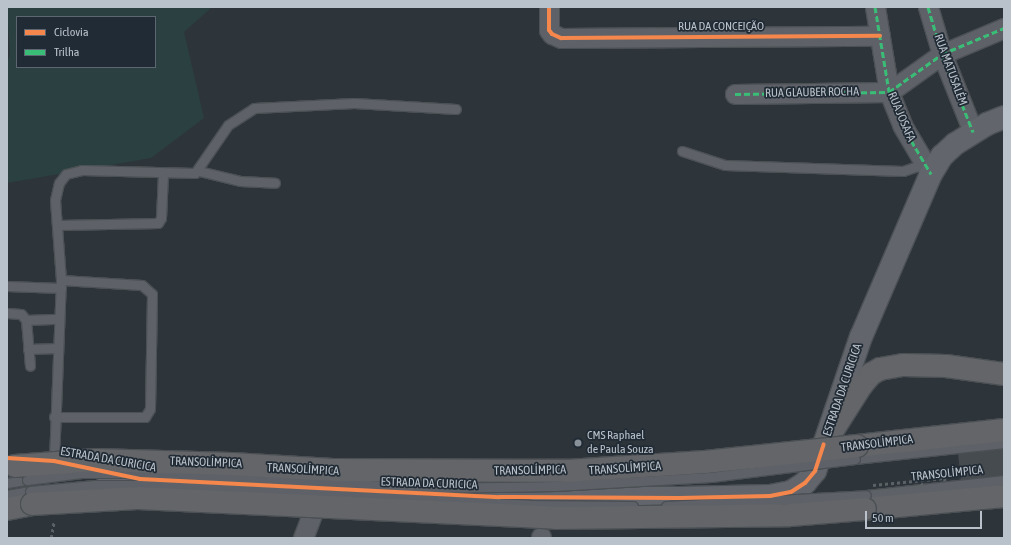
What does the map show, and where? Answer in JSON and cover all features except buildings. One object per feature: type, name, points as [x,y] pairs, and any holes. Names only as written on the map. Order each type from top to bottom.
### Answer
[{"type":"highway","points":[[824,444],[861,386],[871,374],[880,369],[903,365],[931,366],[1004,374]]},
{"type":"highway","name":"TRANSOLÍMPICA","points":[[13,471],[96,460],[232,464],[340,471],[567,471],[856,452],[1004,430]]},
{"type":"highway","points":[[7,509],[31,497],[146,499],[556,518],[790,515],[866,499],[1004,496]]},
{"type":"street","name":"RUA DA CONCEIÇÃO","points":[[548,7],[549,30],[561,38],[880,36]]},
{"type":"street","name":"RUA JOSAFA","points":[[875,7],[889,92],[902,125],[927,169]]},
{"type":"street","name":"RUA MATUSALÉM","points":[[928,7],[942,54],[973,132]]},
{"type":"street","points":[[889,92],[942,54],[1004,28]]},
{"type":"street","name":"RUA GLAUBER ROCHA","points":[[734,94],[889,92]]},
{"type":"street","name":"ESTRADA DA CURICICA","points":[[13,471],[54,461],[140,479],[322,489],[542,498],[770,496],[791,492],[805,482],[815,471],[861,337],[927,169],[973,132],[1004,118]]},
{"type":"street","points":[[303,538],[322,489]]},
{"type":"lane","points":[[54,461],[54,417],[61,284],[59,225],[55,200],[59,183],[66,174],[82,170],[190,174],[199,170],[213,145],[228,126],[254,108],[354,103],[456,109]]},
{"type":"lane","points":[[682,150],[713,163],[725,164],[903,170],[927,169]]},
{"type":"lane","points":[[199,170],[240,181],[275,182]]},
{"type":"lane","points":[[59,225],[158,223],[161,218],[163,174]]},
{"type":"lane","points":[[7,286],[61,284],[142,285],[152,294],[150,409],[145,417],[54,417]]},
{"type":"lane","points":[[7,313],[20,314],[26,320],[30,366]]},
{"type":"lane","points":[[26,320],[59,319]]},
{"type":"lane","points":[[28,348],[58,348]]},
{"type":"lane","name":"TRANSOLÍMPICA","points":[[856,452],[1004,443]]},
{"type":"lane","name":"TRANSOLÍMPICA","points":[[866,499],[1004,480]]},
{"type":"lane","points":[[7,495],[31,497]]},
{"type":"path","points":[[867,486],[945,478],[945,483]]},
{"type":"path","points":[[866,499],[922,486],[921,483]]},
{"type":"green space","points":[[7,7],[212,7],[184,32],[204,118],[151,158],[7,183],[7,63],[10,55]]},
{"type":"marked path","points":[[875,7],[889,92],[902,125],[931,174]]},
{"type":"marked path","points":[[928,7],[942,54],[973,132]]},
{"type":"marked path","points":[[735,94],[889,92],[942,54],[1004,28]]},
{"type":"cycle path","points":[[549,7],[549,30],[552,34],[561,38],[880,36]]},
{"type":"cycle path","points":[[7,458],[54,461],[140,479],[500,497],[679,498],[770,496],[791,492],[805,483],[815,471],[824,444]]},
{"type":"place","name":"CMS Raphael de Paula Souza","points":[[578,443]]}]
